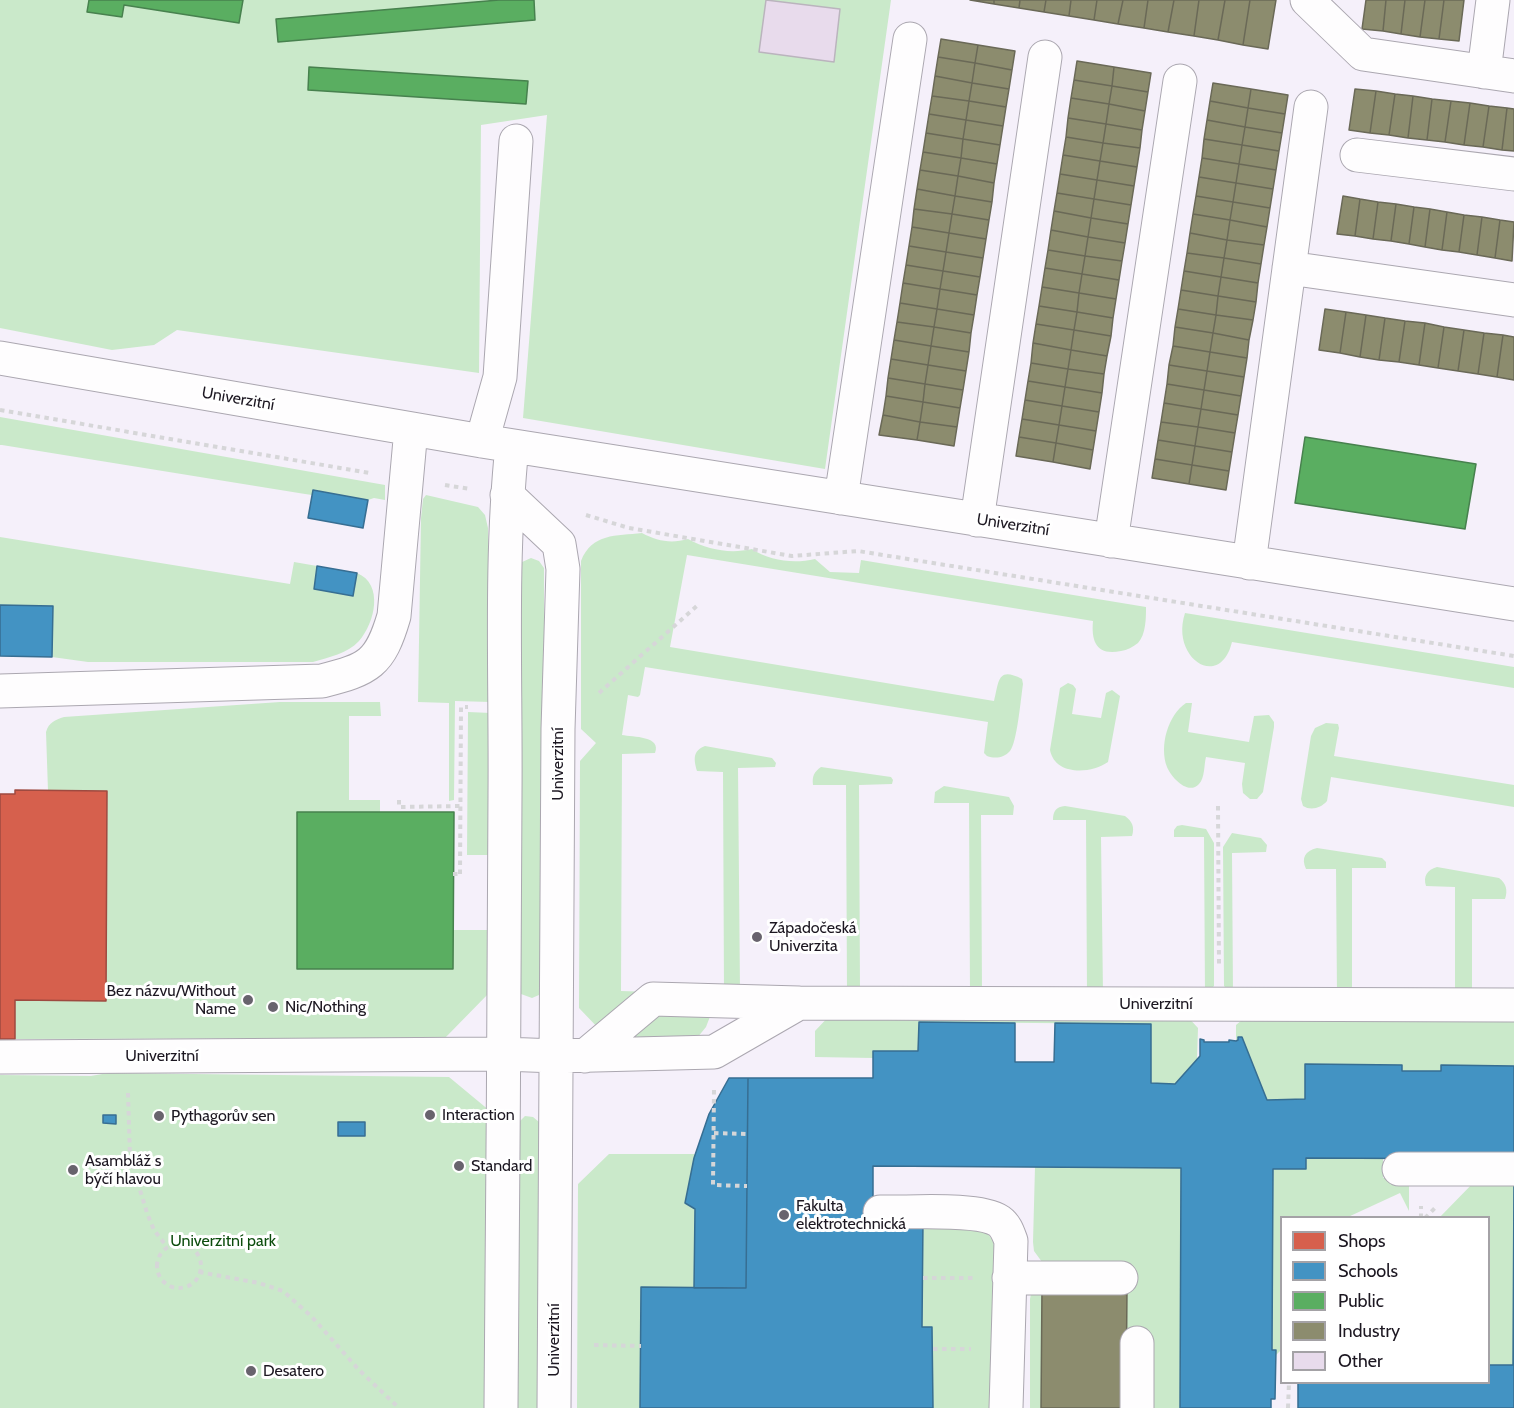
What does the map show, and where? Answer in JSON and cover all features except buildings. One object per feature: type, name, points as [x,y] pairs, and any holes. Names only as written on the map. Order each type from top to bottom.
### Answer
[{"type":"street","points":[[1307,0],[1363,54],[1499,74],[1493,0]]},
{"type":"street","points":[[841,498],[910,39]]},
{"type":"street","points":[[976,520],[1045,57]]},
{"type":"street","points":[[1111,541],[1180,81]]},
{"type":"street","points":[[1249,563],[1311,107]]},
{"type":"street","points":[[501,1408],[506,707],[504,568],[507,495],[497,444],[516,141]]},
{"type":"street","points":[[1358,155],[1514,174]]},
{"type":"street","points":[[1289,268],[1514,300]]},
{"type":"street","name":"Univerzitní","points":[[0,358],[497,444],[1514,604]]},
{"type":"street","points":[[0,691],[322,681],[348,674],[368,664],[386,643],[394,616],[411,429]]},
{"type":"street","name":"Univerzitní","points":[[507,495],[559,544],[563,569],[558,729],[573,1056],[554,1408]]},
{"type":"street","name":"Univerzitní","points":[[573,1056],[653,999],[799,1003],[1514,1005]]},
{"type":"street","name":"Univerzitní","points":[[0,1057],[503,1054],[573,1056],[714,1052],[799,1003]]},
{"type":"street","points":[[1399,1169],[1514,1169]]},
{"type":"street","points":[[880,1212],[978,1214],[996,1219],[1005,1226],[1011,1241],[1006,1408]]},
{"type":"street","points":[[1009,1278],[1121,1278]]},
{"type":"street","points":[[1137,1343],[1137,1408]]},
{"type":"path","points":[[0,410],[507,495]]},
{"type":"path","points":[[584,515],[629,528],[792,556],[858,550],[1514,656]]},
{"type":"path","points":[[558,729],[699,604]]},
{"type":"path","points":[[399,800],[399,807],[460,806]]},
{"type":"path","points":[[1218,806],[1219,1004]]},
{"type":"path","points":[[453,874],[460,874]]},
{"type":"path","points":[[714,1052],[713,1185],[747,1186]]},
{"type":"path","points":[[126,1057],[130,1157],[147,1213],[154,1230],[166,1247]]},
{"type":"path","points":[[714,1133],[747,1134]]},
{"type":"path","points":[[180,1244],[193,1249],[200,1261],[199,1272],[194,1282],[188,1286],[173,1287],[166,1284],[157,1273],[156,1265],[161,1252],[166,1247],[180,1244]]},
{"type":"path","points":[[199,1272],[259,1283],[283,1291],[312,1317],[359,1370],[399,1408]]},
{"type":"path","points":[[923,1278],[1009,1278]]},
{"type":"path","points":[[605,1345],[641,1346]]},
{"type":"path","points":[[1288,1408],[1289,1384]]},
{"type":"green space","points":[[0,0],[891,0],[825,469],[523,418],[547,115],[481,125],[479,373],[177,330],[154,345],[112,350],[0,328]]},
{"type":"green space","points":[[0,417],[385,485],[385,500],[374,498],[368,500],[314,490],[312,495],[0,445]]},
{"type":"green space","points":[[426,495],[478,507],[485,515],[488,528],[491,702],[455,701],[454,800],[449,801],[449,703],[418,702],[421,518],[423,499]]},
{"type":"green space","points":[[642,533],[664,541],[688,539],[719,550],[752,549],[782,560],[815,559],[830,572],[859,573],[861,560],[1146,607],[1145,626],[1141,639],[1134,646],[1121,651],[1106,651],[1097,646],[1093,635],[1093,621],[687,555],[670,647],[994,701],[1000,678],[1003,675],[1014,675],[1022,679],[1023,684],[1017,730],[1008,753],[999,757],[987,756],[984,753],[988,722],[645,667],[640,695],[638,697],[628,695],[622,735],[651,740],[656,747],[655,753],[622,754],[621,991],[652,992],[600,1030],[579,1008],[580,761],[596,743],[581,729],[581,561],[586,552],[598,541],[614,536]]},
{"type":"green space","points":[[0,537],[290,584],[294,562],[317,566],[314,589],[353,595],[357,573],[371,586],[374,595],[373,614],[365,633],[349,649],[313,662],[88,662],[52,657],[53,606],[0,605]]},
{"type":"green space","points":[[531,558],[539,561],[544,568],[544,989],[532,998],[521,994],[517,989],[520,563]]},
{"type":"green space","points":[[1185,613],[1514,667],[1514,688],[1232,642],[1226,657],[1217,664],[1208,666],[1198,663],[1190,655],[1184,643],[1182,629]]},
{"type":"green space","points":[[1068,683],[1076,689],[1072,714],[1101,718],[1106,693],[1112,690],[1120,696],[1108,762],[1101,766],[1074,770],[1059,765],[1053,758],[1050,750],[1060,688]]},
{"type":"green space","points":[[280,702],[380,702],[381,716],[349,716],[349,800],[380,800],[380,812],[297,812],[297,968],[453,969],[453,930],[490,930],[490,992],[445,1038],[15,1039],[15,1000],[105,1001],[107,791],[48,791],[46,732],[49,726],[55,720],[64,717]]},
{"type":"green space","points":[[1186,703],[1192,703],[1188,732],[1249,742],[1254,716],[1269,715],[1274,722],[1274,727],[1263,792],[1257,799],[1250,799],[1243,793],[1245,763],[1206,757],[1199,784],[1190,788],[1180,784],[1172,776],[1165,759],[1165,741],[1174,715]]},
{"type":"green space","points":[[468,712],[491,713],[490,855],[467,855]]},
{"type":"green space","points":[[1326,723],[1338,724],[1339,728],[1334,756],[1514,785],[1514,807],[1331,777],[1327,801],[1316,808],[1306,808],[1301,799],[1311,736],[1315,728]]},
{"type":"green space","points":[[705,746],[772,758],[776,763],[775,767],[738,768],[740,992],[724,992],[723,772],[697,771],[696,753]]},
{"type":"green space","points":[[821,767],[891,777],[893,780],[892,784],[859,785],[860,992],[847,993],[846,785],[813,785],[814,774]]},
{"type":"green space","points":[[944,786],[1009,797],[1014,806],[1013,815],[981,815],[982,993],[970,994],[969,803],[934,803],[935,792]]},
{"type":"green space","points":[[1065,806],[1125,816],[1133,827],[1132,836],[1101,837],[1103,994],[1087,994],[1086,820],[1053,820],[1056,810]]},
{"type":"green space","points":[[1177,826],[1206,829],[1214,843],[1214,986],[1205,995],[1204,837],[1174,837],[1174,830]]},
{"type":"green space","points":[[1232,833],[1261,838],[1267,845],[1266,852],[1232,853],[1233,995],[1224,986],[1223,847]]},
{"type":"green space","points":[[1317,848],[1382,858],[1386,862],[1386,868],[1352,868],[1352,995],[1337,996],[1336,869],[1306,869],[1304,862],[1305,856]]},
{"type":"green space","points":[[1437,867],[1499,878],[1506,887],[1505,899],[1472,899],[1472,996],[1455,996],[1455,887],[1426,886],[1427,874]]},
{"type":"green space","points":[[657,1004],[711,1014],[706,1027],[697,1038],[617,1039]]},
{"type":"green space","points":[[833,1012],[1185,1014],[1198,1028],[1197,1059],[1175,1084],[1151,1083],[1150,1024],[919,1022],[918,1051],[873,1051],[873,1058],[815,1057],[815,1031]]},
{"type":"green space","points":[[1249,1014],[1514,1016],[1514,1066],[1442,1065],[1441,1071],[1402,1071],[1401,1065],[1305,1064],[1305,1099],[1267,1100],[1242,1037],[1238,1037],[1236,1041],[1236,1025]]},
{"type":"green space","name":"Univerzitní park","points":[[108,1073],[449,1077],[490,1111],[486,1408],[0,1408],[0,1075],[91,1076]]},
{"type":"green space","points":[[525,1116],[533,1117],[539,1122],[540,1408],[516,1408],[519,1122]]},
{"type":"green space","points":[[609,1154],[695,1154],[685,1203],[695,1209],[694,1288],[641,1288],[640,1408],[577,1408],[578,1184]]},
{"type":"green space","points":[[1306,1158],[1383,1158],[1383,1178],[1409,1178],[1409,1211],[1400,1193],[1350,1216],[1280,1216],[1280,1351],[1275,1356],[1275,1350],[1272,1350],[1273,1169]]},
{"type":"green space","points":[[1035,1167],[1181,1168],[1180,1408],[1147,1408],[1127,1341],[1127,1288],[1042,1262],[1034,1251]]},
{"type":"green space","points":[[1477,1179],[1514,1179],[1513,1365],[1490,1365],[1490,1216],[1441,1216]]},
{"type":"green space","points":[[923,1220],[986,1231],[993,1241],[996,1253],[995,1408],[933,1408],[932,1328],[922,1327]]},
{"type":"green space","points":[[1042,1287],[1041,1408],[1030,1408],[1030,1299],[1031,1294]]},
{"type":"place","name":"Západočeská Univerzita","points":[[757,937]]},
{"type":"place","name":"Bez názvu/Without Name","points":[[248,1000]]},
{"type":"place","name":"Nic/Nothing","points":[[273,1007]]},
{"type":"place","name":"Interaction","points":[[430,1115]]},
{"type":"place","name":"Pythagorův sen","points":[[159,1116]]},
{"type":"place","name":"Standard","points":[[459,1166]]},
{"type":"place","name":"Asambláž s býčí hlavou","points":[[73,1170]]},
{"type":"place","name":"Fakulta elektrotechnická","points":[[784,1215]]},
{"type":"place","name":"Desatero","points":[[251,1371]]}]
